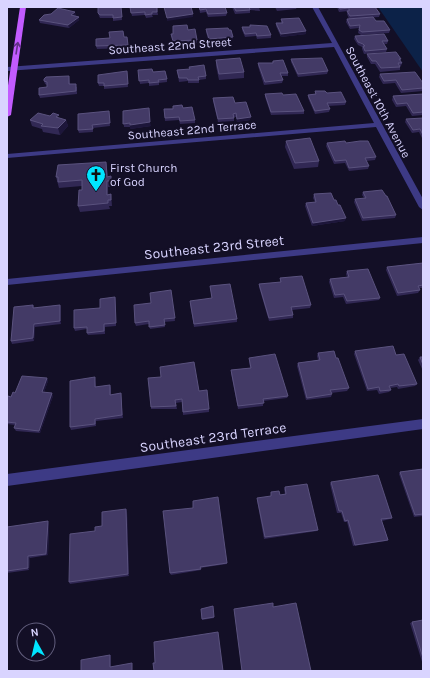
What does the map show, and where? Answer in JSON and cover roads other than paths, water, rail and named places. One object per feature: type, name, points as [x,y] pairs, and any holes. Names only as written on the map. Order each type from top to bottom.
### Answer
[{"type":"main road","points":[[7,110],[10,69],[23,7]]},
{"type":"street","name":"Southeast 10th Avenue","points":[[314,7],[423,207]]},
{"type":"street","name":"Southeast 22nd Street","points":[[10,69],[335,45]]},
{"type":"street","name":"Southeast 22nd Terrace","points":[[7,156],[378,125]]},
{"type":"street","name":"Southeast 23rd Street","points":[[7,282],[423,240]]},
{"type":"street","name":"Southeast 23rd Terrace","points":[[7,480],[423,424]]},
{"type":"water","points":[[378,7],[423,7],[423,72]]},
{"type":"place","name":"First Church of God","points":[[96,192]]}]
